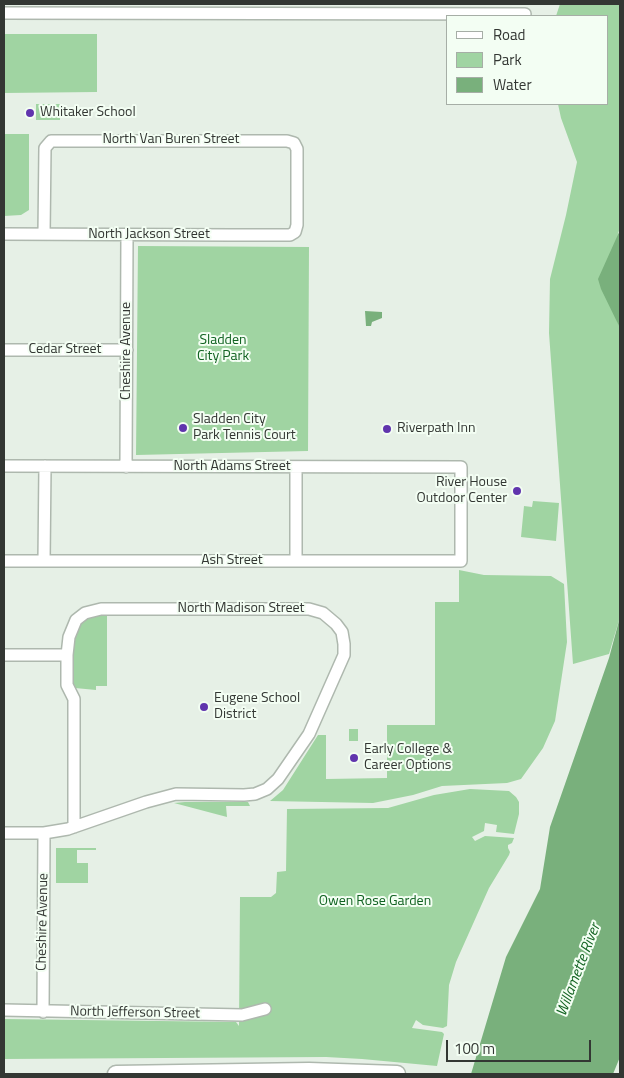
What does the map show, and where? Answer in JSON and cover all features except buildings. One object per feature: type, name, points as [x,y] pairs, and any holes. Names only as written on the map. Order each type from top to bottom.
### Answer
[{"type":"highway","points":[[116,1074],[309,1072],[395,1074]]},
{"type":"street","points":[[4,13],[525,14]]},
{"type":"street","name":"North Van Buren Street","points":[[44,234],[45,148],[48,142],[54,140],[287,141],[294,143],[297,149],[297,225],[294,234]]},
{"type":"street","name":"North Jackson Street","points":[[4,234],[294,234]]},
{"type":"street","name":"Cheshire Avenue","points":[[126,467],[127,234]]},
{"type":"street","name":"Cedar Street","points":[[4,350],[127,350]]},
{"type":"street","name":"North Adams Street","points":[[4,466],[461,468],[461,561]]},
{"type":"street","points":[[44,561],[45,466]]},
{"type":"street","points":[[296,468],[296,561]]},
{"type":"street","name":"Ash Street","points":[[4,561],[461,561]]},
{"type":"street","name":"North Madison Street","points":[[4,832],[44,833],[74,827],[168,796],[184,794],[244,795],[267,790],[282,774],[309,734],[344,654],[344,644],[342,632],[336,624],[323,614],[309,609],[101,609],[85,613],[76,620],[68,637],[67,655]]},
{"type":"street","points":[[4,654],[67,655],[67,685],[74,699],[74,827]]},
{"type":"street","name":"Cheshire Avenue","points":[[42,1012],[44,833]]},
{"type":"street","name":"North Jefferson Street","points":[[4,1010],[242,1015],[265,1009]]},
{"type":"green space","points":[[560,4],[620,4],[620,229],[618,233],[614,313],[620,328],[620,617],[609,654],[573,664],[549,333],[550,279],[577,162],[558,105],[609,105],[609,15],[556,15]]},
{"type":"green space","points":[[4,34],[97,34],[97,92],[4,93]]},
{"type":"green space","points":[[36,104],[60,104],[60,120],[36,120]]},
{"type":"green space","points":[[4,134],[29,134],[29,210],[21,215],[4,216]]},
{"type":"green space","name":"Sladden City Park","points":[[138,246],[309,247],[308,451],[136,455]]},
{"type":"green space","points":[[533,501],[559,503],[556,541],[521,537],[524,506],[532,507]]},
{"type":"green space","points":[[459,570],[484,575],[551,576],[564,584],[567,642],[555,721],[543,748],[521,779],[507,783],[442,786],[413,795],[373,803],[270,801],[283,790],[318,735],[326,735],[326,779],[387,778],[387,725],[435,725],[435,602],[459,602]]},
{"type":"green space","points":[[97,616],[107,616],[107,686],[96,686],[96,690],[75,688],[73,687],[74,640],[79,625],[84,620]]},
{"type":"green space","points":[[349,729],[358,729],[358,741],[349,741]]},
{"type":"green space","name":"Owen Rose Garden","points":[[470,789],[509,791],[519,802],[519,814],[514,834],[496,832],[497,825],[485,823],[484,831],[472,837],[475,841],[485,836],[514,838],[512,843],[508,845],[509,855],[489,888],[456,962],[449,985],[447,1026],[443,1028],[423,1025],[416,1020],[412,1028],[442,1032],[444,1034],[437,1066],[326,1057],[4,1059],[4,1019],[236,1022],[239,1026],[240,897],[271,897],[276,893],[277,872],[286,871],[287,809],[388,808],[434,795]]},
{"type":"green space","points":[[248,802],[250,806],[226,806],[227,817],[174,803]]},
{"type":"green space","points":[[56,848],[96,848],[96,850],[77,850],[77,863],[88,863],[88,883],[56,883]]},
{"type":"water","points":[[620,230],[620,328],[598,279]]},
{"type":"water","points":[[365,311],[382,312],[382,318],[372,322],[371,326],[366,326]]},
{"type":"water","name":"Willamette River","points":[[620,617],[620,1057],[613,1074],[471,1074],[506,957],[540,889],[550,827],[609,658]]},
{"type":"place","name":"Whitaker School","points":[[30,113]]},
{"type":"place","name":"Sladden City Park Tennis Court","points":[[183,428]]},
{"type":"place","name":"Riverpath Inn","points":[[387,429]]},
{"type":"place","name":"River House Outdoor Center","points":[[517,491]]},
{"type":"place","name":"Eugene School District","points":[[204,707]]},
{"type":"place","name":"Early College & Career Options","points":[[354,758]]}]
